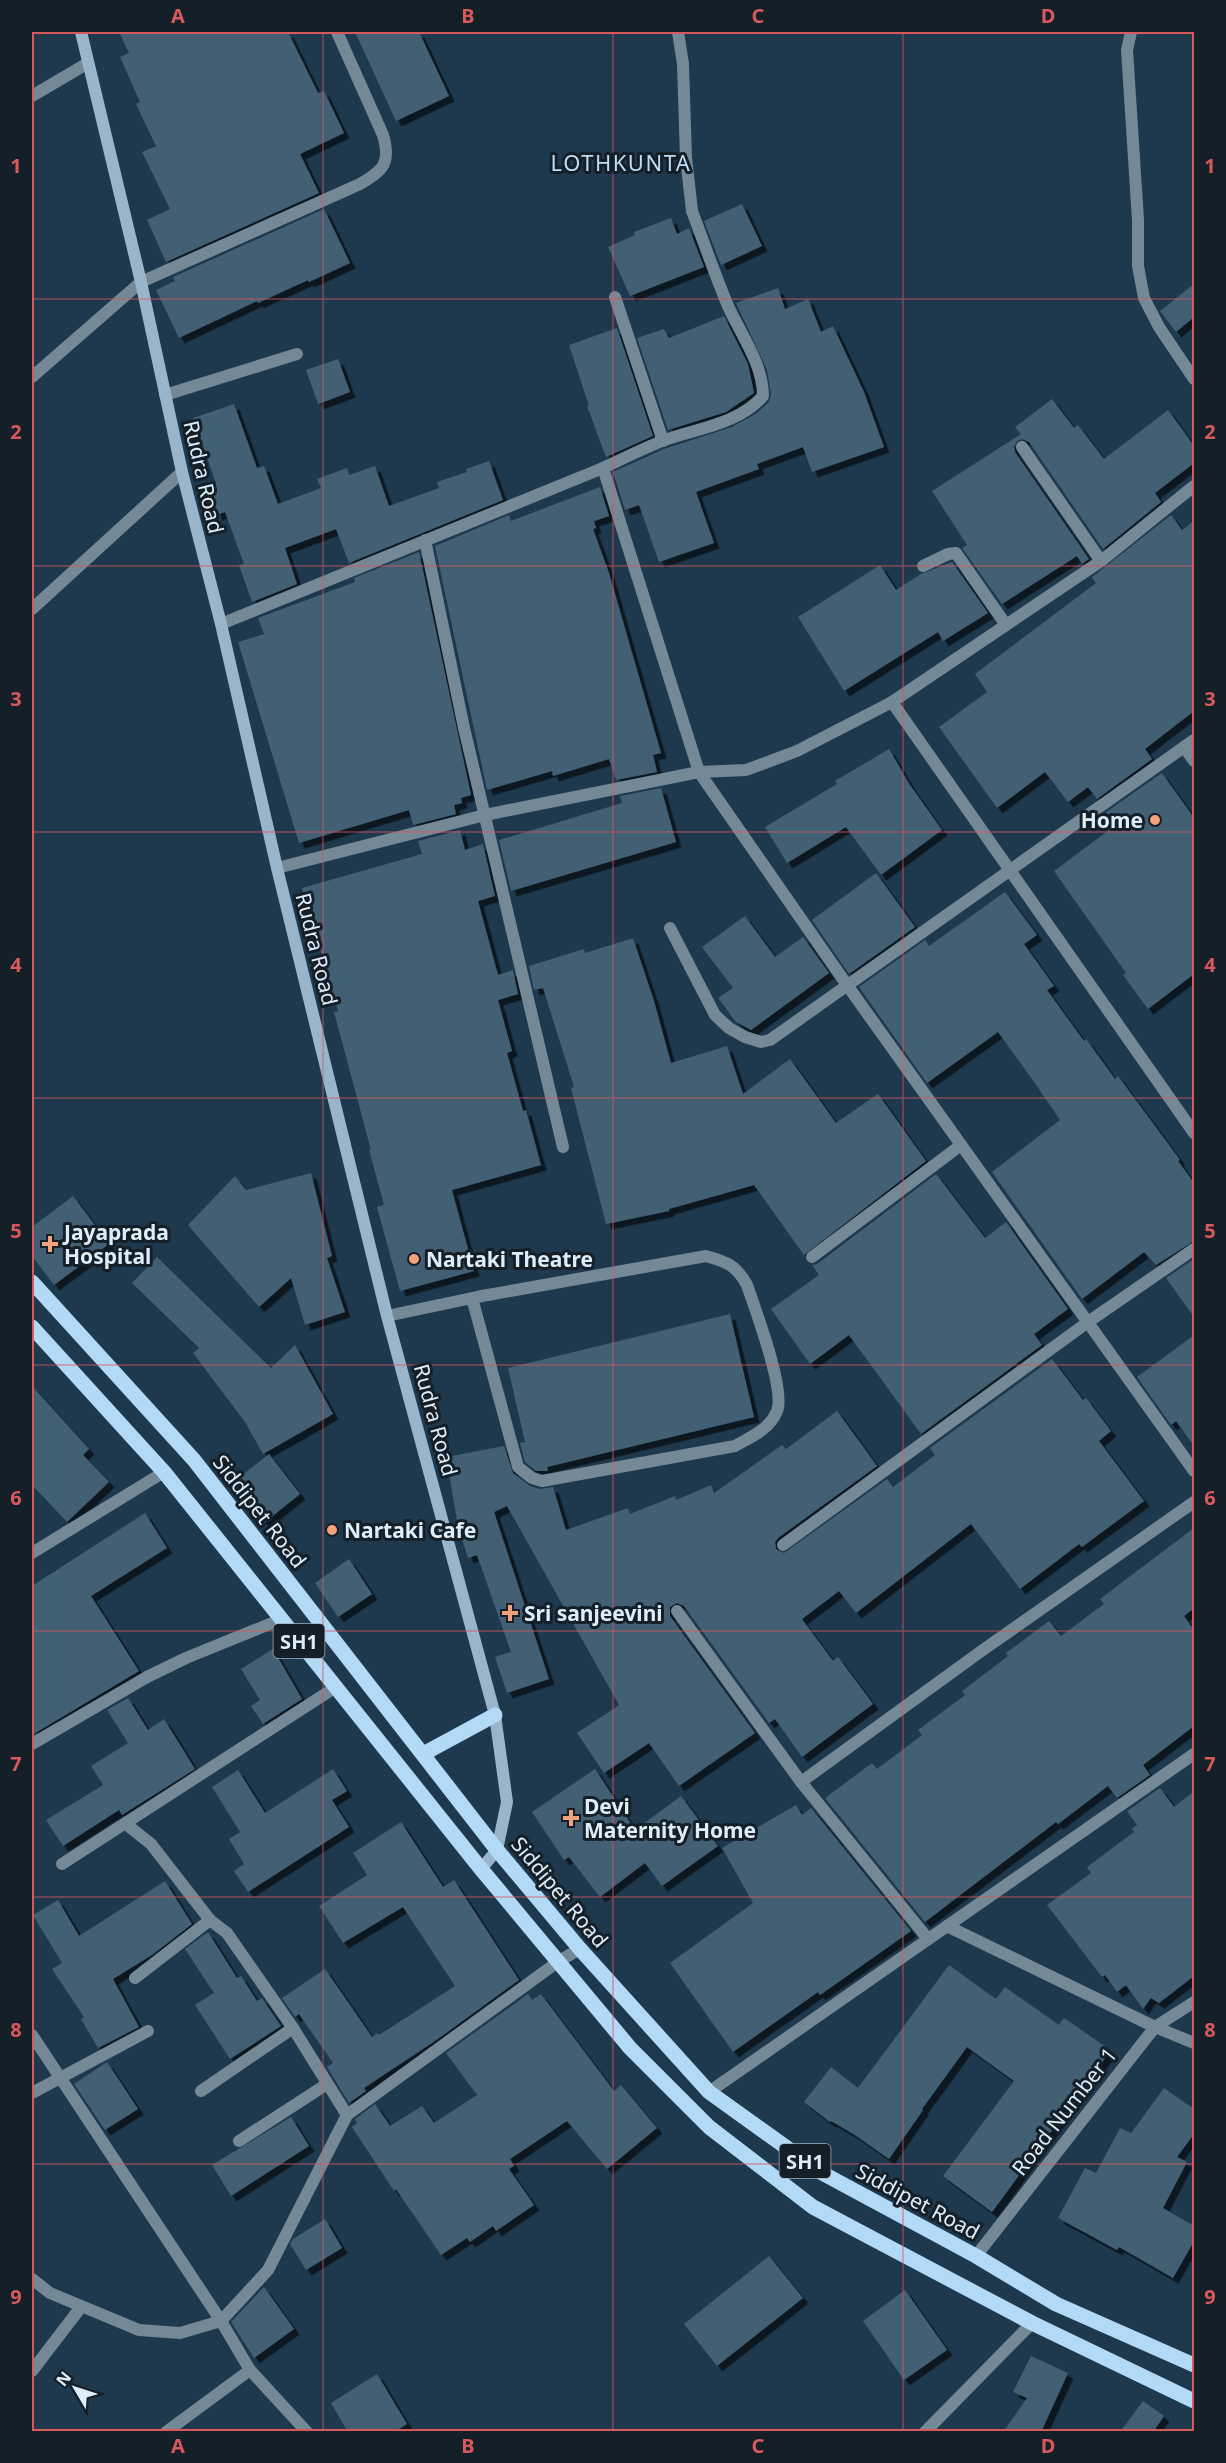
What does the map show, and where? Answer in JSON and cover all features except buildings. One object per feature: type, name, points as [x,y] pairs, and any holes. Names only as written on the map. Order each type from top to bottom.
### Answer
[{"type":"main road","name":"Rudra Road","points":[[81,32],[141,282],[182,472],[221,624],[277,868],[387,1316],[495,1715],[507,1802],[497,1850],[481,1869]]},
{"type":"main road","name":"Siddipet Road","points":[[32,1282],[194,1460],[497,1850],[580,1949],[709,2092],[822,2173],[976,2256],[1056,2304],[1194,2365]]},
{"type":"main road","name":"SH1","points":[[32,1327],[164,1472],[481,1869],[630,2048],[709,2127],[804,2201],[1032,2323],[1194,2401]]},
{"type":"main road","points":[[423,1754],[495,1715]]},
{"type":"street","points":[[32,377],[141,282],[350,189],[380,173],[386,162],[387,149],[383,135],[337,32]]},
{"type":"street","points":[[221,624],[603,468],[663,441],[723,423],[753,407],[764,396],[758,368],[728,306],[692,211],[686,159],[683,64],[678,32]]},
{"type":"street","points":[[1131,32],[1127,50],[1138,220],[1138,266],[1144,298],[1159,327],[1194,379]]},
{"type":"street","points":[[32,96],[88,63]]},
{"type":"street","points":[[615,297],[663,441]]},
{"type":"street","points":[[165,395],[297,354]]},
{"type":"street","points":[[1022,447],[1101,561]]},
{"type":"street","points":[[603,468],[699,772],[847,985],[1194,1471]]},
{"type":"street","points":[[32,609],[182,472]]},
{"type":"street","points":[[277,868],[485,815],[699,772],[746,770],[797,751],[892,702],[1101,561],[1194,486]]},
{"type":"street","points":[[425,540],[485,815],[563,1147]]},
{"type":"street","points":[[923,566],[948,554],[956,553],[1006,625]]},
{"type":"street","points":[[892,702],[1194,1132]]},
{"type":"street","points":[[670,928],[715,1015],[745,1037],[761,1042],[770,1040],[1189,743],[1194,761]]},
{"type":"street","points":[[812,1257],[961,1145]]},
{"type":"street","points":[[783,1545],[1088,1322],[1194,1249]]},
{"type":"street","points":[[387,1316],[472,1298],[706,1256],[723,1261],[739,1270],[747,1285],[779,1388],[778,1410],[763,1431],[735,1446],[542,1481],[532,1478],[518,1467],[472,1298]]},
{"type":"street","points":[[32,1553],[164,1472]]},
{"type":"street","points":[[801,1782],[980,1652],[1194,1502]]},
{"type":"street","points":[[677,1611],[801,1782],[928,1939]]},
{"type":"street","points":[[32,1744],[147,1677],[186,1658],[282,1619]]},
{"type":"street","points":[[62,1864],[336,1687]]},
{"type":"street","points":[[709,2092],[1194,1754]]},
{"type":"street","points":[[126,1824],[151,1844],[210,1920],[227,1933],[293,2028],[347,2115]]},
{"type":"street","points":[[135,1978],[210,1920]]},
{"type":"street","points":[[947,1926],[1155,2027],[1194,2043]]},
{"type":"street","points":[[32,2278],[50,2293],[139,2330],[180,2333],[221,2321],[268,2270],[347,2115],[559,1961],[580,1949]]},
{"type":"street","name":"Road Number 1","points":[[976,2256],[1155,2027],[1194,2002]]},
{"type":"street","points":[[201,2091],[293,2028]]},
{"type":"street","points":[[32,2093],[148,2031]]},
{"type":"street","points":[[32,2035],[221,2321],[250,2370],[307,2432]]},
{"type":"street","points":[[239,2141],[327,2084]]},
{"type":"street","points":[[32,2371],[81,2307]]},
{"type":"street","points":[[925,2432],[1032,2323]]},
{"type":"street","points":[[166,2432],[250,2370]]},
{"type":"place","name":"Home","points":[[1155,820]]},
{"type":"place","name":"Jayaprada Hospital","points":[[50,1244]]},
{"type":"place","name":"Nartaki Theatre","points":[[414,1259]]},
{"type":"place","name":"Nartaki Cafe","points":[[332,1530]]},
{"type":"place","name":"Sri sanjeevini","points":[[510,1613]]},
{"type":"place","name":"Devi Maternity Home","points":[[571,1818]]},
{"type":"district","name":"LOTHKUNTA","points":[[621,162]]}]
